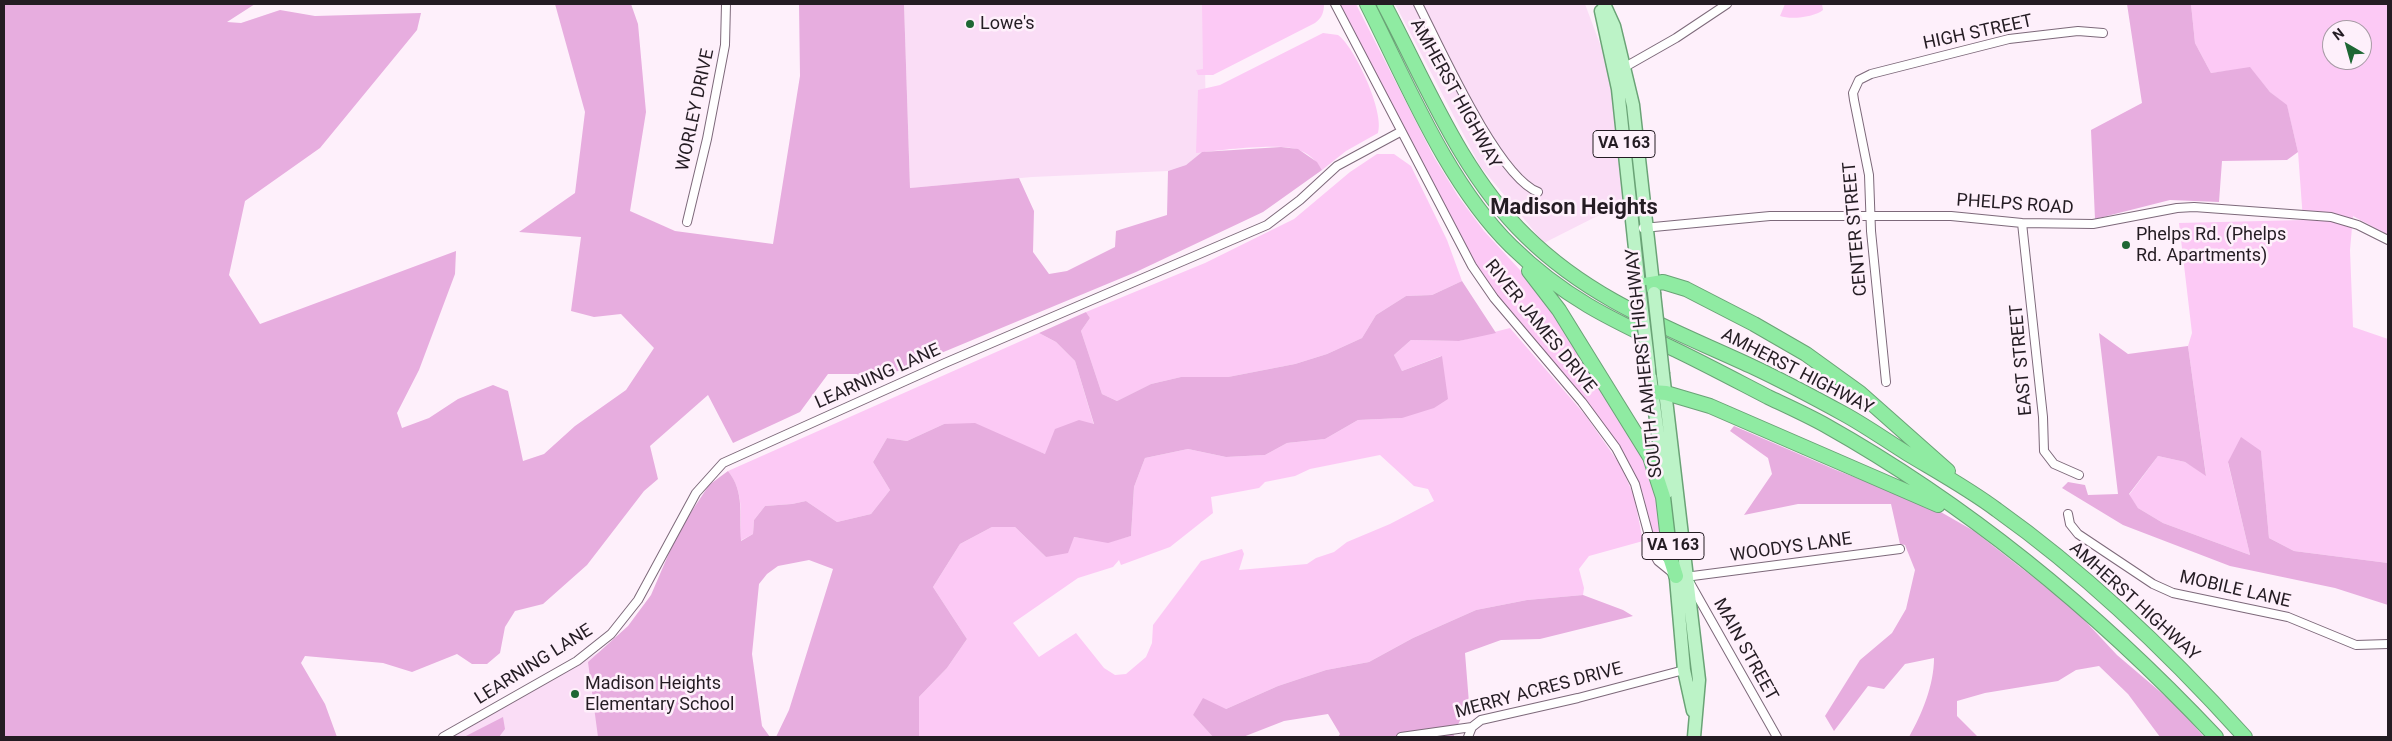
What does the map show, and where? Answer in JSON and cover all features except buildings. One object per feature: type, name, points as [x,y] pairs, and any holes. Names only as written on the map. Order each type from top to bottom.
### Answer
[{"type":"highway","name":"AMHERST HIGHWAY","points":[[1367,4],[1448,161],[1464,188],[1501,235],[1528,262],[1576,300],[1616,322],[1824,424],[1930,491],[1996,539],[2077,604],[2159,679],[2216,737]]},
{"type":"highway","name":"AMHERST HIGHWAY","points":[[1384,4],[1470,166],[1507,216],[1555,262],[1593,290],[1614,302],[1752,367],[1848,416],[1996,509],[2041,543],[2138,628],[2185,672],[2245,737]]},
{"type":"highway","points":[[1501,235],[1559,310],[1650,457],[1663,497],[1670,557],[1681,577]]},
{"type":"highway","points":[[1639,286],[1654,288],[1663,282],[1686,289],[1754,324],[1806,354],[1854,388],[1946,469],[1996,509]]},
{"type":"highway","points":[[1659,392],[1710,406],[1934,503],[1996,539]]},
{"type":"main road","name":"SOUTH AMHERST HIGHWAY","points":[[1602,4],[1614,26],[1633,105],[1663,374],[1659,392]]},
{"type":"main road","name":"SOUTH AMHERST HIGHWAY","points":[[1602,4],[1618,89],[1649,368],[1659,392],[1681,577],[1699,680],[1694,737]]},
{"type":"main road","name":"SOUTH AMHERST HIGHWAY","points":[[1681,577],[1684,670],[1695,723]]},
{"type":"street","name":"WORLEY DRIVE","points":[[687,222],[707,139],[725,45],[726,4]]},
{"type":"street","name":"RIVER JAMES DRIVE","points":[[1335,4],[1400,132],[1472,266],[1494,298],[1582,402],[1616,448],[1635,484],[1654,554],[1681,577]]},
{"type":"street","points":[[1418,4],[1493,145],[1522,183],[1538,192]]},
{"type":"street","points":[[1625,67],[1676,38],[1727,4]]},
{"type":"street","name":"HIGH STREET","points":[[1862,78],[1922,60],[2010,38],[2078,31],[2103,33]]},
{"type":"street","name":"CENTER STREET","points":[[1862,78],[1856,86],[1854,100],[1869,175],[1870,217],[1886,382]]},
{"type":"street","name":"LEARNING LANE","points":[[443,737],[577,661],[611,634],[638,600],[696,493],[723,463],[945,363],[1267,225],[1300,200],[1337,166],[1400,132]]},
{"type":"street","name":"PHELPS ROAD","points":[[1634,229],[1770,216],[1951,216],[2022,223],[2094,224],[2177,208],[2218,208],[2330,216],[2358,225],[2388,240]]},
{"type":"street","name":"EAST STREET","points":[[2022,223],[2042,408],[2044,451],[2054,464],[2079,474]]},
{"type":"street","name":"MOBILE LANE","points":[[2068,514],[2070,524],[2078,534],[2153,584],[2173,593],[2288,617],[2356,645],[2388,644]]},
{"type":"street","name":"WOODYS LANE","points":[[1681,577],[1900,549]]},
{"type":"street","name":"MAIN STREET","points":[[1681,577],[1777,737]]},
{"type":"street","name":"MERRY ACRES DRIVE","points":[[1401,736],[1472,727],[1481,720],[1560,703],[1684,670]]},
{"type":"street","points":[[1468,737],[1472,727]]},
{"type":"shaded area","points":[[4,4],[255,4],[227,22],[241,23],[280,10],[315,16],[421,13],[417,30],[320,148],[245,201],[229,275],[260,324],[456,251],[455,274],[419,370],[397,413],[402,428],[429,418],[458,399],[493,385],[508,391],[523,461],[544,454],[575,426],[626,390],[654,348],[621,314],[594,317],[571,311],[581,237],[519,232],[575,193],[585,112],[555,4],[631,4],[638,24],[646,112],[630,211],[675,231],[773,244],[800,76],[799,4],[904,4],[910,188],[1019,178],[1034,211],[1033,252],[1049,274],[1067,271],[1115,247],[1116,231],[1167,215],[1168,171],[1186,165],[1202,152],[1281,147],[1298,149],[1317,162],[1322,170],[1263,212],[1136,272],[869,383],[857,374],[828,374],[800,412],[733,443],[708,395],[650,446],[658,479],[644,491],[587,565],[543,604],[515,611],[505,627],[500,653],[487,664],[472,664],[457,654],[412,672],[383,663],[305,656],[301,663],[325,704],[337,737],[4,737]]},
{"type":"shaded area","points":[[904,4],[1204,4],[1206,126],[1202,152],[1186,165],[1168,171],[1032,177],[910,188]]},
{"type":"shaded area","points":[[1202,4],[1324,4],[1324,10],[1315,23],[1213,75],[1198,75],[1196,70],[1203,69]]},
{"type":"shaded area","points":[[1340,4],[1356,4],[1434,157],[1458,196],[1484,231],[1544,296],[1627,424],[1654,481],[1665,552],[1661,553],[1657,549],[1642,491],[1627,459],[1592,410],[1507,310],[1478,270]]},
{"type":"shaded area","points":[[1395,4],[1585,4],[1609,68],[1625,202],[1544,243],[1480,166]]},
{"type":"shaded area","points":[[1785,4],[1822,4],[1823,10],[1809,16],[1796,18],[1780,16]]},
{"type":"shaded area","points":[[2127,4],[2191,4],[2195,43],[2211,73],[2250,67],[2270,92],[2287,105],[2298,152],[2287,160],[2222,161],[2219,202],[2170,200],[2095,219],[2091,130],[2142,103]]},
{"type":"shaded area","points":[[2191,4],[2388,4],[2388,235],[2353,216],[2350,250],[2353,327],[2388,339],[2388,563],[2294,551],[2269,538],[2261,452],[2228,463],[2250,555],[2163,523],[2138,508],[2129,495],[2158,456],[2185,462],[2206,475],[2188,346],[2192,333],[2179,223],[2303,220],[2298,152],[2287,106],[2270,92],[2250,68],[2211,73],[2195,43]]},
{"type":"shaded area","points":[[1323,33],[1338,35],[1345,42],[1360,66],[1373,96],[1379,124],[1378,133],[1346,151],[1322,170],[1308,155],[1300,150],[1287,147],[1247,148],[1196,153],[1198,90],[1220,85]]},
{"type":"shaded area","points":[[1377,154],[1394,154],[1411,166],[1447,240],[1462,281],[1432,295],[1406,296],[1376,315],[1362,338],[1327,354],[1295,364],[1228,377],[1181,377],[1151,384],[1117,401],[1102,394],[1081,331],[1090,318],[1086,312],[1205,263],[1294,219],[1350,172]]},
{"type":"shaded area","points":[[1462,281],[1496,333],[1459,341],[1411,340],[1394,355],[1402,371],[1442,356],[1448,399],[1434,408],[1402,418],[1358,420],[1325,439],[1287,443],[1265,455],[1226,457],[1188,449],[1145,458],[1134,487],[1131,536],[1108,543],[1074,537],[1068,553],[1046,557],[1015,527],[992,527],[960,544],[933,587],[967,639],[947,668],[919,697],[919,737],[776,737],[789,710],[833,569],[809,560],[778,566],[767,574],[759,584],[752,654],[762,726],[770,737],[598,737],[588,662],[628,626],[651,595],[678,532],[709,485],[728,471],[737,487],[739,496],[741,541],[753,534],[754,520],[765,506],[806,501],[837,522],[871,514],[890,490],[873,462],[887,438],[907,441],[944,424],[975,423],[1045,454],[1055,429],[1079,420],[1094,424],[1075,361],[1056,342],[1039,333],[1086,312],[1090,318],[1081,331],[1102,394],[1117,401],[1151,384],[1181,377],[1228,377],[1295,364],[1327,354],[1362,338],[1376,315],[1406,296],[1432,295]]},
{"type":"shaded area","points":[[1510,328],[1586,416],[1621,466],[1634,496],[1643,541],[1589,556],[1579,569],[1584,588],[1583,595],[1527,600],[1476,610],[1413,638],[1369,662],[1326,670],[1278,686],[1226,709],[1193,715],[1213,737],[919,737],[919,697],[947,668],[967,639],[933,587],[960,544],[992,527],[1015,527],[1046,557],[1073,537],[1109,542],[1131,536],[1134,487],[1145,458],[1188,449],[1226,457],[1265,455],[1287,443],[1325,439],[1358,420],[1402,418],[1441,356],[1402,371],[1394,355],[1411,340],[1459,341]],"holes":[[[1380,455],[1414,486],[1428,489],[1434,501],[1390,524],[1347,542],[1334,552],[1316,558],[1307,564],[1239,570],[1244,554],[1242,549],[1201,561],[1153,625],[1152,643],[1146,657],[1126,674],[1115,675],[1104,668],[1076,633],[1039,657],[1013,623],[1078,578],[1113,567],[1119,560],[1121,565],[1170,547],[1213,513],[1211,497],[1259,488],[1265,482],[1295,476],[1310,469]]]},
{"type":"shaded area","points":[[1039,333],[1056,342],[1075,361],[1094,425],[1045,454],[1022,445],[944,424],[907,441],[887,438],[873,462],[890,490],[871,514],[837,522],[806,501],[765,506],[754,520],[753,534],[740,541],[741,513],[739,495],[737,487],[728,471]]},
{"type":"shaded area","points":[[2099,333],[2128,354],[2188,346],[2206,476],[2185,462],[2158,456],[2129,494],[2138,508],[2163,523],[2250,555],[2228,462],[2241,437],[2261,451],[2269,538],[2294,551],[2388,563],[2388,605],[2335,588],[2230,566],[2123,525],[2062,488],[2068,482],[2085,485],[2088,495],[2118,494]]},
{"type":"shaded area","points":[[1734,426],[1836,470],[1932,507],[1974,531],[2074,609],[2117,655],[2177,706],[2204,737],[2160,737],[2128,694],[2099,666],[2076,670],[2058,681],[1985,693],[1957,701],[1957,716],[1978,737],[1909,737],[1926,699],[1932,678],[1934,658],[1905,664],[1884,689],[1868,686],[1834,731],[1825,716],[1860,660],[1892,633],[1906,609],[1915,570],[1905,545],[1900,544],[1891,504],[1798,504],[1744,515],[1772,474],[1768,458],[1730,431]]},
{"type":"shaded area","points":[[1583,595],[1623,610],[1633,616],[1540,639],[1501,640],[1465,653],[1469,703],[1453,734],[1455,737],[1338,737],[1340,734],[1328,714],[1284,721],[1243,737],[1213,737],[1193,715],[1203,698],[1226,709],[1278,686],[1326,670],[1369,662],[1413,638],[1476,610],[1527,600]]},
{"type":"shaded area","name":"Madison Heights Elementary School","points":[[601,651],[651,737],[449,737]]},
{"type":"shaded area","points":[[503,717],[505,729],[499,737],[464,737]]},
{"type":"place","name":"Lowe's","points":[[970,24]]},
{"type":"place","name":"Phelps Rd. (Phelps Rd. Apartments)","points":[[2126,245]]},
{"type":"place","name":"Madison Heights Elementary School","points":[[575,694]]},
{"type":"district","name":"Madison Heights","points":[[1574,208]]}]
